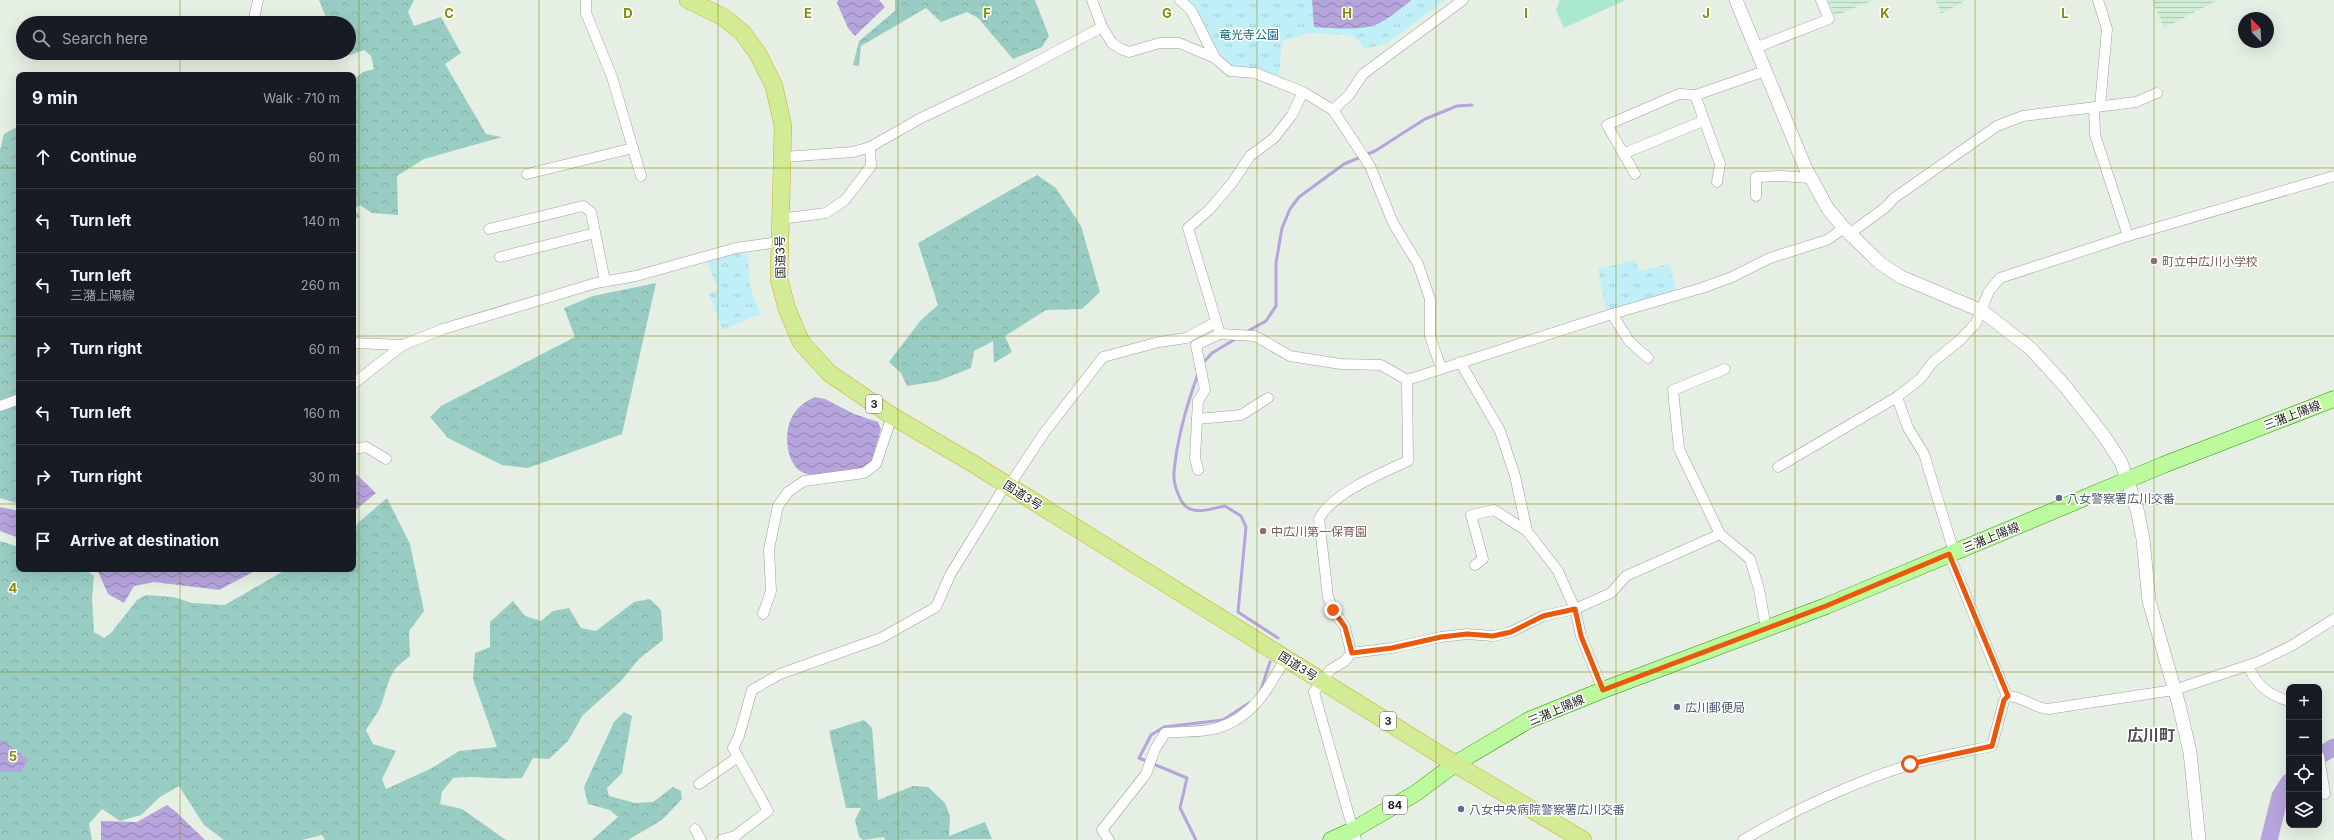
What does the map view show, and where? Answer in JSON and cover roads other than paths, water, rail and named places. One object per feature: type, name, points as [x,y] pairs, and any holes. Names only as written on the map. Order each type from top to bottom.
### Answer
[{"type":"highway","name":"国道3号","points":[[688,0],[722,17],[742,32],[758,54],[776,92],[783,126],[779,279],[787,309],[801,342],[828,373],[892,416],[1007,485],[1455,764],[1583,840]]},
{"type":"main road","name":"三潴上陽線","points":[[1331,840],[1354,835],[1416,793],[1455,764],[1529,720],[1603,690],[1826,606],[2128,482],[2163,466],[2334,399]]},
{"type":"street","points":[[255,16],[258,0]]},
{"type":"street","points":[[586,0],[586,13],[612,77],[640,176]]},
{"type":"street","points":[[1092,0],[1102,27],[1112,43],[1128,52],[1160,43],[1179,43],[1215,58],[1230,71],[1255,73],[1303,92],[1333,110],[1370,166],[1393,223],[1418,264],[1430,299],[1430,336],[1441,368]]},
{"type":"street","points":[[1180,0],[1191,10],[1215,58]]},
{"type":"street","points":[[1333,110],[1349,95],[1363,74],[1463,0]]},
{"type":"street","points":[[1736,0],[1810,178],[1828,209],[1846,231],[1881,264],[1901,277],[1982,311],[2030,348],[2064,385],[2104,436],[2121,462],[2128,482],[2143,539],[2149,601],[2190,752],[2199,840]]},
{"type":"street","points":[[1755,48],[1829,19],[1821,0]]},
{"type":"street","points":[[2098,0],[2107,29],[2097,106],[2095,135],[2128,236]]},
{"type":"street","points":[[783,157],[853,152],[870,147],[921,118],[1020,71],[1102,27]]},
{"type":"street","points":[[1635,174],[1625,153],[1607,124],[1679,94],[1695,95],[1765,71]]},
{"type":"street","points":[[1220,334],[1188,228],[1209,210],[1232,183],[1239,170],[1250,156],[1274,138],[1292,115],[1303,92]]},
{"type":"street","points":[[1198,470],[1195,458],[1198,401],[1205,390],[1196,345],[1220,334],[1255,336],[1290,356],[1342,364],[1381,365],[1407,380],[1732,277],[1770,258],[1827,240],[1846,231],[1886,207],[1894,198],[1997,126],[2023,116],[2136,102],[2157,93]]},
{"type":"street","points":[[1695,95],[1703,121],[1720,164],[1717,182]]},
{"type":"street","points":[[1625,153],[1703,121]]},
{"type":"street","points":[[780,219],[826,213],[845,200],[871,166],[870,147]]},
{"type":"street","points":[[527,174],[632,148]]},
{"type":"street","points":[[1756,196],[1756,178],[1781,176],[1810,178]]},
{"type":"street","points":[[1778,467],[1896,397],[1920,379],[1933,362],[1960,340],[1976,323],[1989,291],[2000,278],[2128,236],[2334,176]]},
{"type":"street","points":[[489,229],[583,206],[591,212],[605,281]]},
{"type":"street","points":[[500,257],[595,233]]},
{"type":"street","points":[[356,382],[403,345],[443,329],[605,281],[636,276],[736,248],[779,242]]},
{"type":"street","points":[[1612,314],[1629,341],[1648,358]]},
{"type":"street","points":[[721,840],[735,838],[768,811],[733,748],[752,690],[780,674],[881,638],[936,607],[950,575],[1007,485],[1044,433],[1103,356],[1159,342],[1186,338],[1216,322]]},
{"type":"street","points":[[356,343],[403,345]]},
{"type":"street","points":[[1460,362],[1500,431],[1515,476],[1527,531]]},
{"type":"street","points":[[1725,369],[1673,390],[1679,449],[1720,534],[1750,559],[1759,589],[1766,628]]},
{"type":"street","points":[[1352,653],[1345,627],[1333,610],[1328,597],[1319,518],[1322,512],[1348,491],[1376,475],[1408,461],[1407,380]]},
{"type":"street","points":[[1896,397],[1908,428],[1924,454],[1952,553],[2008,696]]},
{"type":"street","points":[[1197,419],[1241,415],[1268,398]]},
{"type":"street","points":[[0,406],[16,400]]},
{"type":"street","points":[[763,614],[770,591],[769,549],[778,506],[788,492],[804,481],[864,473],[876,464],[892,416]]},
{"type":"street","points":[[356,449],[366,447],[386,459]]},
{"type":"street","points":[[1474,565],[1483,559],[1471,515],[1494,510],[1527,531],[1558,571],[1575,609],[1581,636],[1603,690]]},
{"type":"street","points":[[1354,835],[1314,692],[1320,680],[1330,670],[1345,661],[1352,653],[1392,648],[1441,637],[1467,634],[1493,636],[1511,632],[1543,616],[1575,609],[1612,593],[1626,576],[1720,534]]},
{"type":"street","points":[[1743,840],[1774,822],[1878,776],[1910,764],[1992,746],[2004,700],[2008,696],[2017,696],[2038,709],[2048,709],[2174,690],[2248,666],[2291,646],[2334,619]]},
{"type":"street","points":[[1109,840],[1102,830],[1146,774],[1165,733],[1216,729],[1240,719],[1269,687],[1285,658]]},
{"type":"street","points":[[2248,666],[2253,677],[2263,689],[2276,698],[2286,700]]},
{"type":"street","points":[[699,784],[738,757]]},
{"type":"street","points":[[2322,774],[2325,794]]},
{"type":"street","points":[[695,829],[701,840]]},
{"type":"water","points":[[838,0],[879,0],[885,7],[855,36],[848,28],[837,3]]},
{"type":"water","points":[[1312,0],[1412,0],[1391,16],[1373,26],[1347,29],[1314,27]]},
{"type":"water","points":[[815,397],[825,399],[854,414],[878,422],[881,429],[871,463],[856,469],[816,475],[806,474],[797,468],[788,448],[787,440],[789,425],[793,415],[798,409],[804,403]]},
{"type":"water","points":[[356,474],[376,493],[356,510]]},
{"type":"water","points":[[0,507],[16,510],[16,537],[0,531]]},
{"type":"water","points":[[98,572],[253,572],[219,590],[154,582],[134,586],[124,603],[108,594]]},
{"type":"water","points":[[0,739],[28,759],[21,772],[0,772]]},
{"type":"water","points":[[167,805],[205,840],[101,840],[101,821],[137,822]]},
{"type":"waterway","points":[[1246,332],[1266,321],[1276,306],[1276,263],[1282,228],[1290,209],[1299,197],[1344,164],[1375,151],[1425,119],[1457,106],[1472,105]]},
{"type":"waterway","points":[[1203,363],[1212,353],[1237,338]]},
{"type":"waterway","points":[[1198,374],[1186,410],[1177,447],[1174,472],[1177,492],[1182,502],[1192,510],[1206,510],[1225,506],[1241,516],[1246,527],[1238,612],[1278,638]]},
{"type":"waterway","points":[[1260,693],[1270,662]]},
{"type":"waterway","points":[[1196,840],[1180,808],[1187,778],[1139,758],[1151,735],[1164,727],[1223,720],[1249,703]]},
{"type":"waterway","points":[[2322,754],[2334,747]]},
{"type":"waterway","points":[[2269,840],[2280,796],[2286,787]]},
{"type":"place","name":"町立中広川小学校","points":[[2154,261]]},
{"type":"place","name":"八女警察署広川交番","points":[[2059,498]]},
{"type":"place","name":"中広川第一保育園","points":[[1263,531]]},
{"type":"place","name":"広川郵便局","points":[[1677,707]]},
{"type":"place","name":"八女中央病院警察署広川交番","points":[[1461,809]]},
{"type":"district","name":"広川町","points":[[2151,735]]},
{"type":"park label","name":"竜光寺公園","points":[[1249,34]]}]
